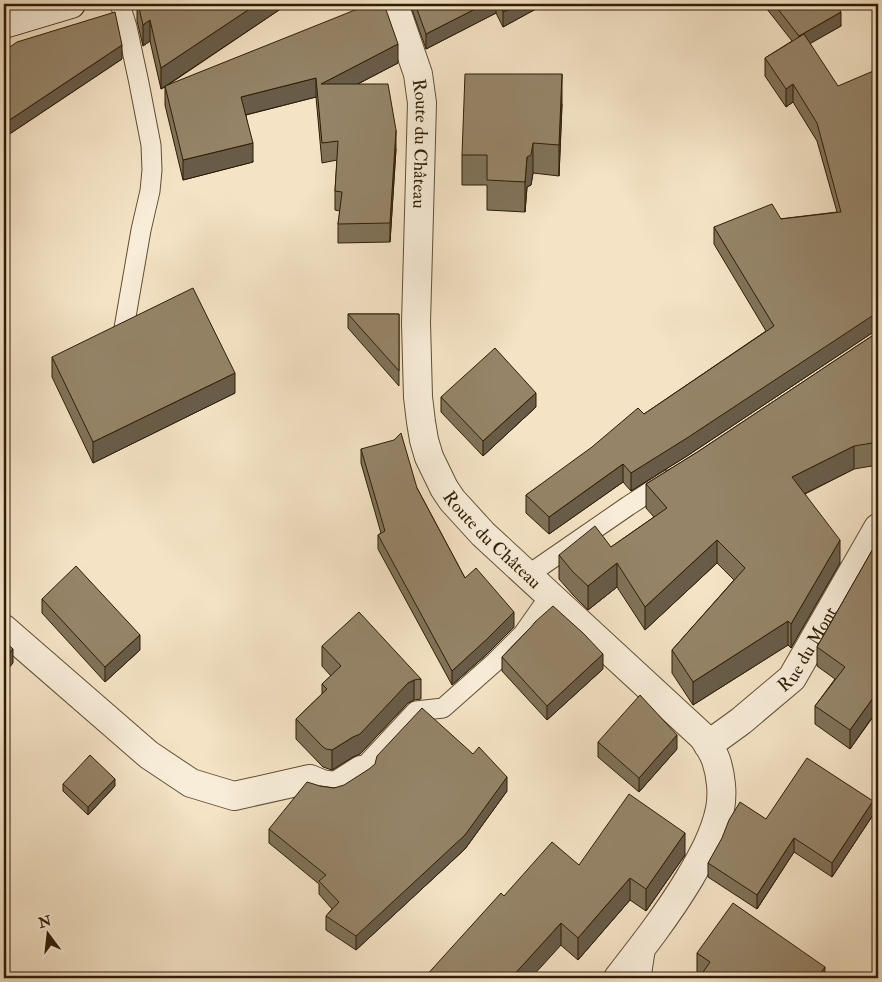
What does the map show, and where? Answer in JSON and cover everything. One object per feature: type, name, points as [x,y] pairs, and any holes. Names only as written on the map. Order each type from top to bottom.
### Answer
[{"type":"street","points":[[4,24],[70,4]]},
{"type":"street","name":"Route du Château","points":[[394,4],[418,74],[422,103],[416,323],[418,397],[424,440],[429,456],[444,488],[452,500],[483,534],[703,737],[716,761],[719,773],[720,808],[716,823],[700,860],[678,897],[618,978]]},
{"type":"street","name":"Rue du Mont","points":[[708,744],[741,721],[792,678],[878,528]]},
{"type":"street","points":[[4,629],[149,755],[191,783],[234,796],[310,779],[322,784],[336,786],[361,770]]},
{"type":"lane","points":[[120,4],[127,27],[151,144],[152,170],[150,190],[124,328]]},
{"type":"lane","points":[[528,575],[684,470]]},
{"type":"lane","points":[[361,770],[416,711],[443,708],[495,662],[523,634],[551,597]]},
{"type":"lane","points":[[640,978],[646,941]]},
{"type":"building","points":[[138,4],[257,4],[161,68],[150,20],[143,25]]},
{"type":"building","points":[[370,4],[384,4],[398,44],[321,84],[388,84],[396,130],[390,223],[338,224],[342,192],[335,191],[338,141],[322,143],[316,78],[241,97],[253,143],[183,160],[165,86]]},
{"type":"building","points":[[415,4],[485,4],[426,34]]},
{"type":"building","points":[[499,4],[519,4],[503,12]]},
{"type":"building","points":[[774,4],[836,4],[841,12],[799,36]]},
{"type":"building","points":[[115,12],[122,45],[8,121],[4,115],[4,51],[17,42]]},
{"type":"building","points":[[804,34],[838,86],[878,69],[878,308],[875,314],[631,473],[623,464],[549,517],[526,495],[592,447],[638,408],[644,414],[774,326],[714,227],[772,204],[781,219],[841,212],[817,123],[793,84],[786,89],[765,58]]},
{"type":"building","points":[[465,74],[562,74],[559,145],[533,143],[531,155],[527,157],[525,182],[487,180],[487,155],[462,155]]},
{"type":"building","points":[[193,288],[235,373],[93,442],[52,357]]},
{"type":"building","points":[[348,314],[399,314],[399,371]]},
{"type":"building","points":[[878,332],[878,442],[854,446],[792,477],[840,540],[791,624],[788,621],[693,682],[672,650],[745,568],[717,540],[645,607],[617,563],[588,586],[559,555],[595,526],[611,547],[667,508],[646,484]]},
{"type":"building","points":[[495,348],[536,393],[483,441],[441,397]]},
{"type":"building","points":[[401,433],[417,488],[465,578],[476,568],[514,612],[452,671],[378,535],[385,531],[361,449],[394,440]]},
{"type":"building","points":[[878,540],[878,691],[850,730],[815,706],[845,667],[817,647]]},
{"type":"building","points":[[76,566],[140,635],[105,667],[42,599]]},
{"type":"building","points":[[553,606],[603,654],[547,706],[502,657]]},
{"type":"building","points":[[359,612],[421,679],[408,683],[360,734],[332,750],[326,749],[296,719],[327,689],[322,684],[341,666],[322,646]]},
{"type":"building","points":[[4,641],[13,649],[4,660]]},
{"type":"building","points":[[640,695],[677,735],[639,778],[598,742]]},
{"type":"building","points":[[422,708],[473,754],[479,747],[507,777],[465,835],[356,936],[326,916],[339,902],[319,881],[326,875],[269,829],[307,782],[334,788],[344,785],[369,769],[375,764],[377,756]]},
{"type":"building","points":[[90,755],[115,779],[88,807],[63,784]]},
{"type":"building","points":[[807,758],[873,801],[832,863],[794,838],[757,895],[708,863],[740,802],[766,819]]},
{"type":"building","points":[[629,794],[685,833],[646,889],[630,878],[578,938],[561,923],[511,978],[424,978],[501,893],[504,896],[552,842],[579,865]]},
{"type":"building","points":[[733,903],[825,967],[817,978],[699,978],[710,962],[697,953]]}]
